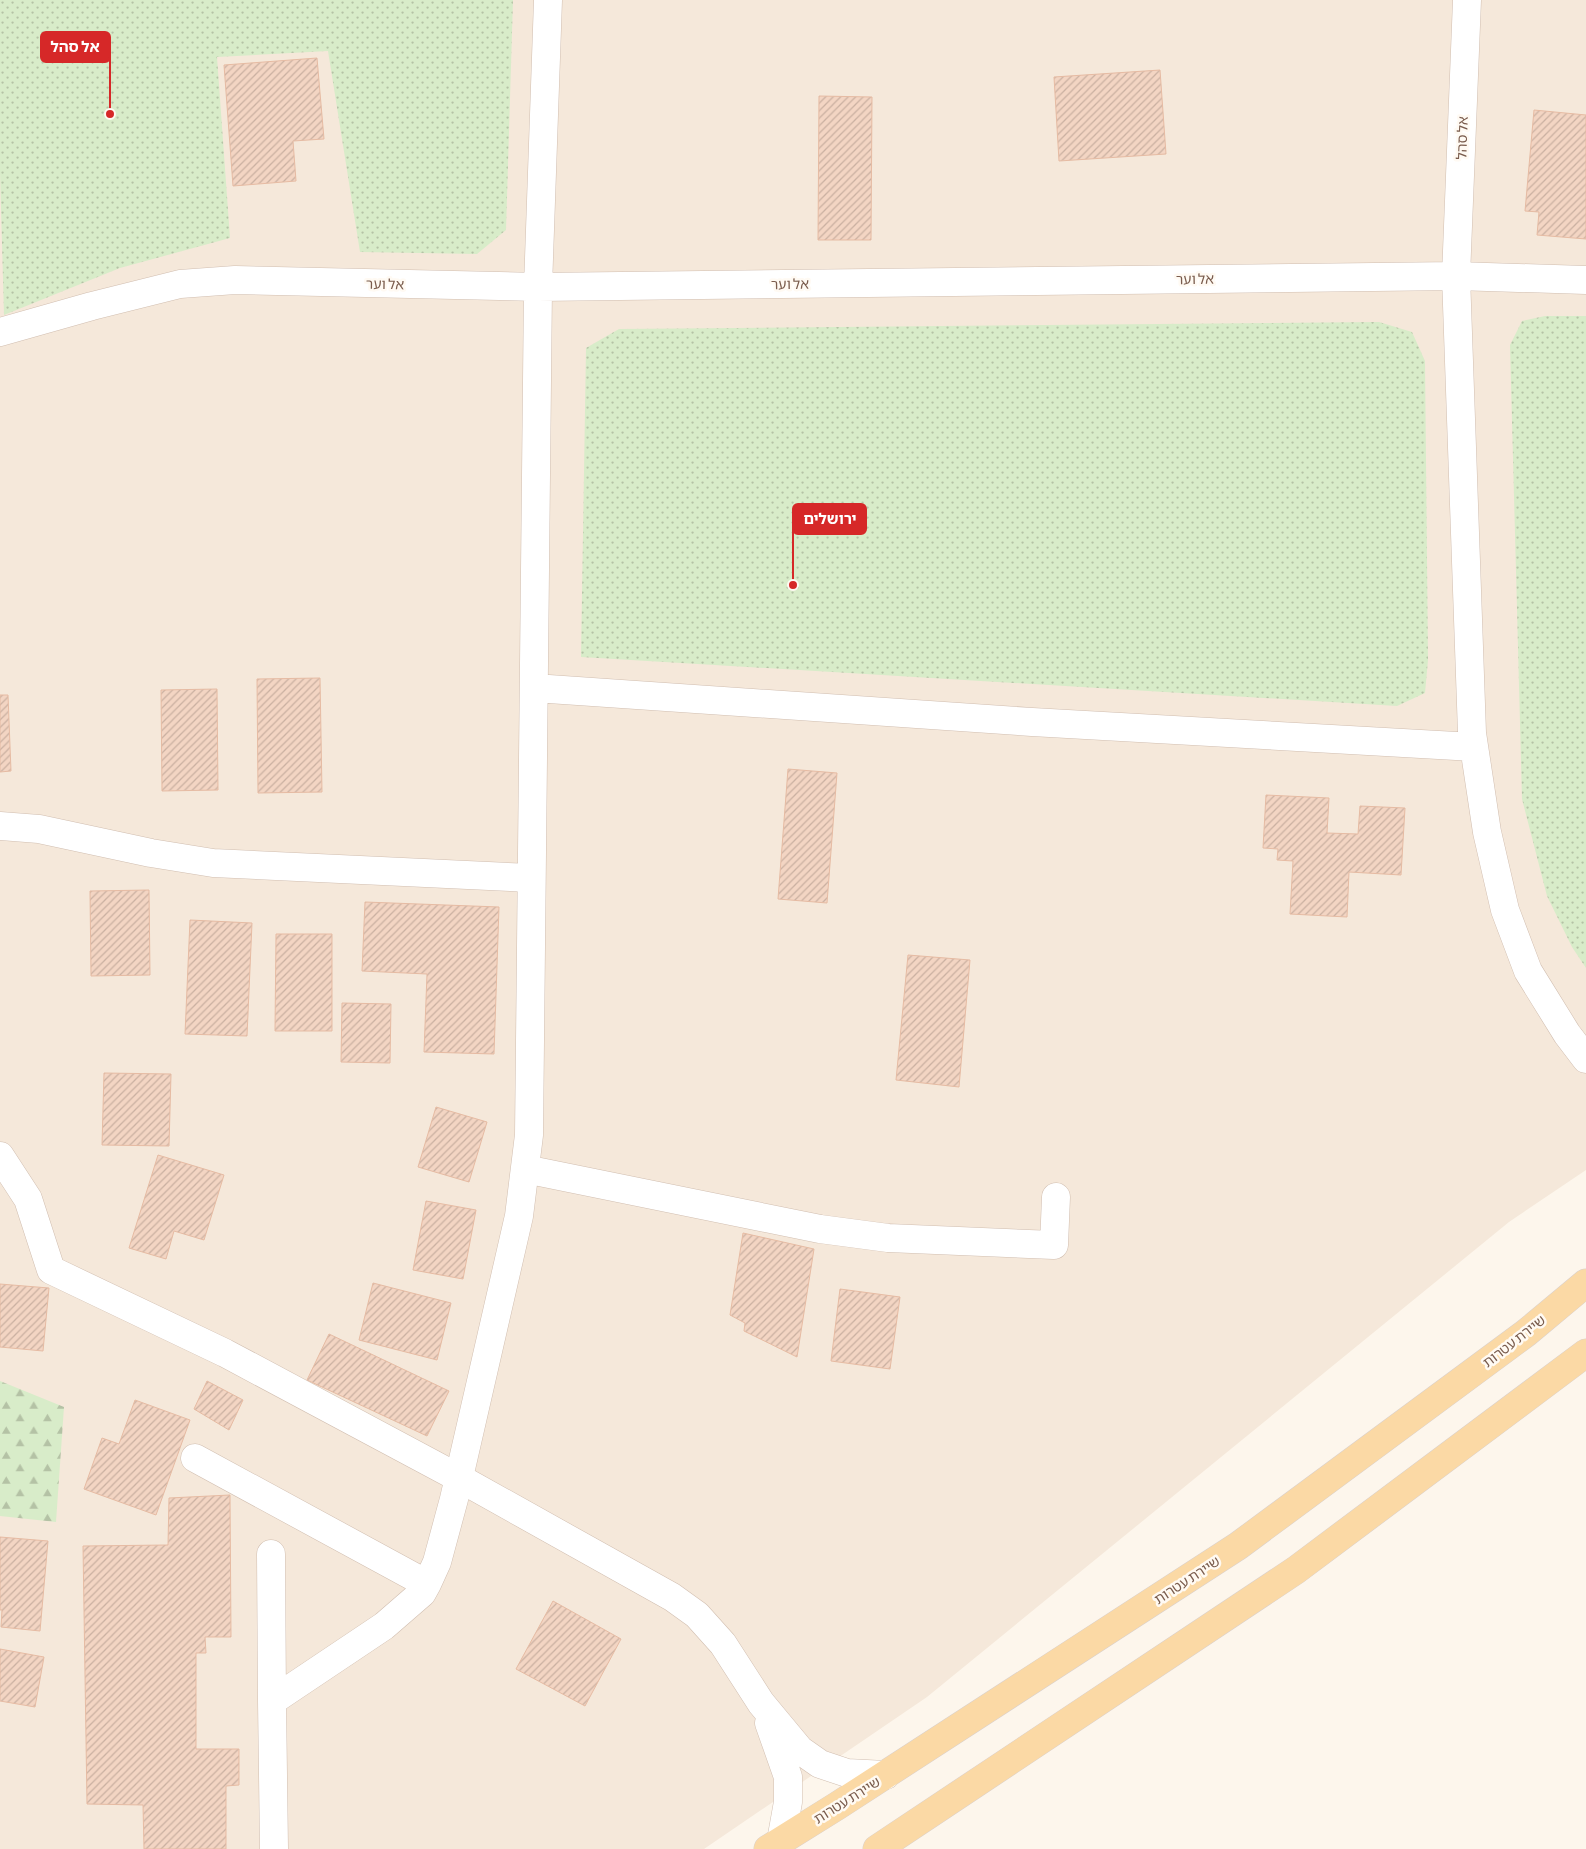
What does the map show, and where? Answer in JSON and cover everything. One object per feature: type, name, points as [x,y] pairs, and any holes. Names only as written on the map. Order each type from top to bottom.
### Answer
[{"type":"main road","name":"שיירת עטרות","points":[[775,1845],[1238,1546],[1526,1332],[1586,1283]]},
{"type":"main road","points":[[877,1849],[1296,1570],[1586,1353]]},
{"type":"street","points":[[272,1701],[384,1626],[422,1593],[427,1584],[437,1562],[459,1478],[519,1216],[529,1135],[538,287],[548,0]]},
{"type":"street","name":"אל סהל","points":[[1467,0],[1456,276],[1472,733],[1487,832],[1505,910],[1528,972],[1567,1034],[1586,1059]]},
{"type":"street","name":"אל וער","points":[[0,332],[180,284],[235,280],[538,287],[1456,276],[1586,280]]},
{"type":"street","points":[[534,688],[1042,722],[1474,747]]},
{"type":"street","points":[[0,826],[39,829],[151,853],[213,863],[531,878]]},
{"type":"street","points":[[0,1156],[28,1199],[51,1270],[225,1353],[459,1478],[672,1597],[698,1615],[723,1644],[761,1703],[800,1750],[820,1764],[847,1773],[886,1775]]},
{"type":"street","points":[[525,1169],[820,1229],[888,1238],[1054,1244],[1056,1197]]},
{"type":"street","points":[[195,1458],[427,1584]]},
{"type":"street","points":[[271,1554],[272,1701],[277,1845]]},
{"type":"street","points":[[761,1703],[788,1777],[788,1802],[775,1845]]},
{"type":"shaded area","points":[[0,0],[1586,0],[1586,1170],[1509,1222],[927,1697],[704,1849],[0,1849]]},
{"type":"green space","points":[[0,0],[513,0],[506,230],[477,254],[360,252],[328,51],[217,57],[230,238],[120,268],[4,315],[0,172]]},
{"type":"green space","points":[[1545,316],[1586,316],[1586,968],[1572,947],[1547,896],[1522,799],[1510,345],[1522,321]]},
{"type":"green space","points":[[1379,322],[1412,332],[1425,361],[1428,660],[1425,693],[1397,706],[581,657],[586,348],[619,329]]},
{"type":"green space","points":[[0,1381],[64,1407],[56,1522],[0,1516]]},
{"type":"building","points":[[317,58],[324,139],[293,141],[296,181],[233,186],[224,65]]},
{"type":"building","points":[[1160,70],[1166,154],[1059,161],[1054,77]]},
{"type":"building","points":[[819,96],[872,97],[871,240],[818,240]]},
{"type":"building","points":[[1534,110],[1586,115],[1586,239],[1537,235],[1539,212],[1525,211]]},
{"type":"building","points":[[320,678],[322,792],[258,793],[257,679]]},
{"type":"building","points":[[217,689],[218,790],[162,791],[161,690]]},
{"type":"building","points":[[0,695],[8,695],[11,771],[0,772]]},
{"type":"building","points":[[788,769],[837,773],[827,903],[778,899]]},
{"type":"building","points":[[1266,795],[1329,798],[1327,833],[1358,834],[1360,806],[1405,808],[1401,875],[1349,872],[1347,917],[1290,914],[1293,861],[1277,860],[1278,849],[1263,848]]},
{"type":"building","points":[[149,890],[150,975],[91,976],[90,891]]},
{"type":"building","points":[[365,902],[499,907],[494,1054],[424,1052],[427,974],[362,971]]},
{"type":"building","points":[[190,920],[252,923],[247,1036],[185,1034]]},
{"type":"building","points":[[276,934],[332,934],[332,1031],[275,1031]]},
{"type":"building","points":[[908,955],[970,960],[959,1087],[896,1080]]},
{"type":"building","points":[[342,1003],[391,1004],[390,1063],[341,1062]]},
{"type":"building","points":[[104,1073],[171,1074],[169,1146],[102,1145]]},
{"type":"building","points":[[436,1107],[487,1122],[469,1182],[418,1167]]},
{"type":"building","points":[[158,1155],[224,1175],[204,1240],[174,1231],[166,1259],[129,1248]]},
{"type":"building","points":[[426,1201],[476,1210],[463,1279],[413,1270]]},
{"type":"building","points":[[743,1233],[814,1249],[797,1357],[744,1331],[745,1323],[730,1315]]},
{"type":"building","points":[[373,1283],[451,1303],[437,1360],[359,1340]]},
{"type":"building","points":[[0,1284],[49,1288],[43,1351],[0,1347]]},
{"type":"building","points":[[840,1289],[900,1297],[890,1369],[831,1361]]},
{"type":"building","points":[[329,1334],[449,1391],[427,1436],[307,1380]]},
{"type":"building","points":[[207,1381],[243,1400],[229,1430],[194,1409]]},
{"type":"building","points":[[135,1400],[190,1420],[156,1515],[84,1489],[102,1438],[119,1444]]},
{"type":"building","points":[[230,1495],[231,1637],[205,1637],[206,1653],[196,1653],[196,1749],[239,1749],[239,1785],[226,1786],[226,1849],[144,1849],[143,1805],[87,1804],[83,1546],[168,1545],[169,1498]]},
{"type":"building","points":[[0,1537],[48,1541],[40,1631],[1,1627]]},
{"type":"building","points":[[553,1601],[621,1639],[585,1706],[516,1669]]},
{"type":"building","points":[[0,1649],[44,1657],[35,1707],[0,1701]]},
{"type":"place","name":"אל סהל","points":[[110,114]]},
{"type":"place","name":"ירושלים","points":[[793,585]]}]
